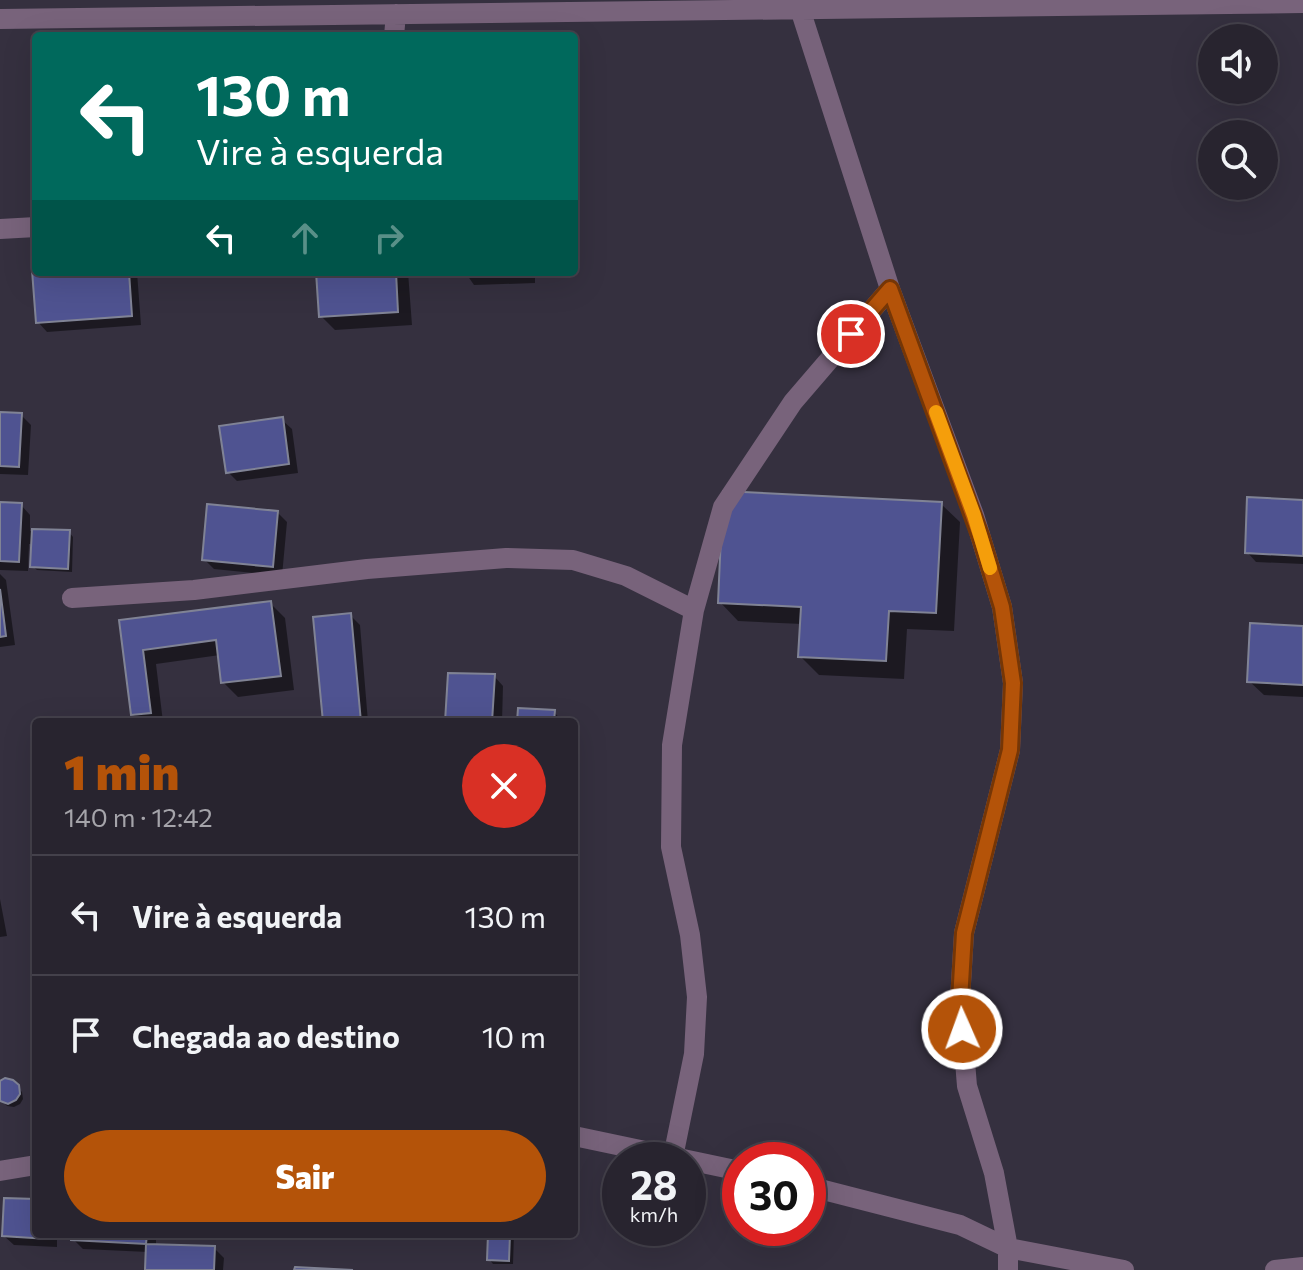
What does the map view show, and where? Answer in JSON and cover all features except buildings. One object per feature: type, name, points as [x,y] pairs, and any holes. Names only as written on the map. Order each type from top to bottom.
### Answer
[{"type":"street","points":[[0,19],[396,14],[442,7],[800,9],[893,4],[1303,3]]},
{"type":"street","points":[[800,9],[890,289],[974,515],[1002,607],[1013,683],[1010,750],[964,933],[960,1000],[967,1086],[994,1173],[1008,1248],[1008,1270]]},
{"type":"street","points":[[394,32],[396,14]]},
{"type":"street","points":[[0,229],[32,227]]},
{"type":"street","points":[[676,1142],[694,1054],[697,997],[690,935],[671,847],[672,745],[694,610],[723,507],[793,402],[890,289]]},
{"type":"street","points":[[72,598],[194,590],[367,569],[506,558],[573,560],[626,576],[694,610]]},
{"type":"street","points":[[578,1137],[602,1142]]},
{"type":"street","points":[[0,1171],[32,1166]]},
{"type":"street","points":[[826,1191],[960,1225],[1008,1248],[1124,1270]]},
{"type":"street","points":[[1275,1270],[1303,1267]]},
{"type":"slow traffic","points":[[936,412],[990,568]]},
{"type":"route","points":[[851,334],[890,289],[974,515],[1002,607],[1013,683],[1010,750],[964,933],[960,1000],[962,1029]]}]
